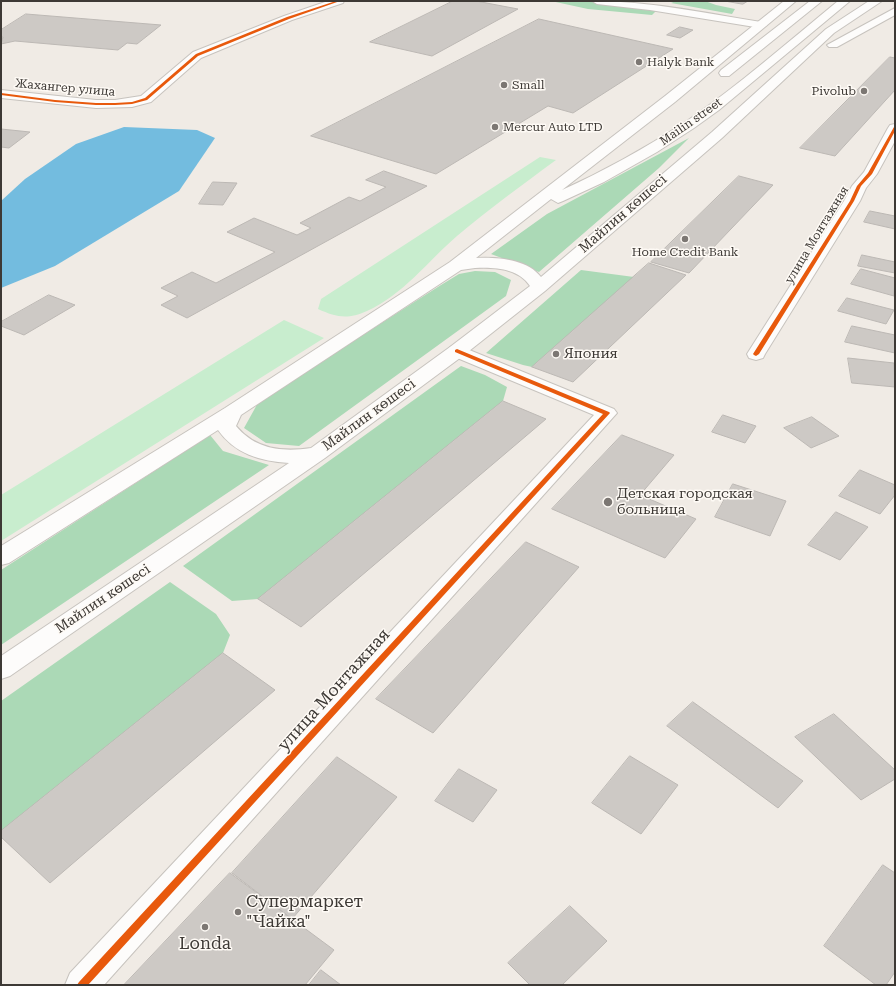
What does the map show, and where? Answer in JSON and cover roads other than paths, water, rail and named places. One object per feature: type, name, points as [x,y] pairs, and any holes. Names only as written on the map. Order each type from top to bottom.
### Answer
[{"type":"main road","name":"Жахангер улица","points":[[1,94],[96,104],[138,103],[146,99],[197,55],[288,18],[339,1]]},
{"type":"main road","points":[[597,1],[650,7],[761,25]]},
{"type":"main road","points":[[629,1],[650,7]]},
{"type":"main road","points":[[1,557],[232,412],[456,266],[791,1]]},
{"type":"main road","name":"Mailin street","points":[[712,83],[817,1]]},
{"type":"main road","name":"Mailin street","points":[[521,216],[599,178],[652,149],[689,125],[714,107],[845,1]]},
{"type":"main road","name":"Mailin street","points":[[717,134],[830,31],[877,1]]},
{"type":"main road","points":[[717,134],[835,43],[895,11]]},
{"type":"main road","name":"Mailin street","points":[[521,216],[676,111]]},
{"type":"main road","name":"улица Монтажная","points":[[756,354],[852,201],[859,186],[870,174],[895,128]]},
{"type":"main road","name":"Майлин көшесі","points":[[1,668],[318,453],[457,351],[539,286],[717,134]]},
{"type":"main road","points":[[456,266],[491,262],[515,267],[530,275],[539,286]]},
{"type":"main road","name":"улица Монтажная","points":[[82,985],[607,413],[457,351]]},
{"type":"main road","points":[[232,412],[226,427],[234,439],[257,451],[284,457],[318,453]]},
{"type":"water","points":[[124,127],[197,130],[215,138],[179,191],[55,266],[1,288],[1,201],[25,179],[76,144]]},
{"type":"place","name":"Halyk Bank","points":[[639,62]]},
{"type":"place","name":"Small","points":[[504,85]]},
{"type":"place","name":"Pivolub","points":[[864,91]]},
{"type":"place","name":"Mercur Auto LTD","points":[[495,127]]},
{"type":"place","name":"Home Credit Bank","points":[[685,239]]},
{"type":"place","name":"Япония","points":[[556,354]]},
{"type":"place","name":"Детская городская больница","points":[[608,502]]},
{"type":"place","name":"Супермаркет \"Чайка\"","points":[[238,912]]},
{"type":"place","name":"Londa","points":[[205,927]]}]
